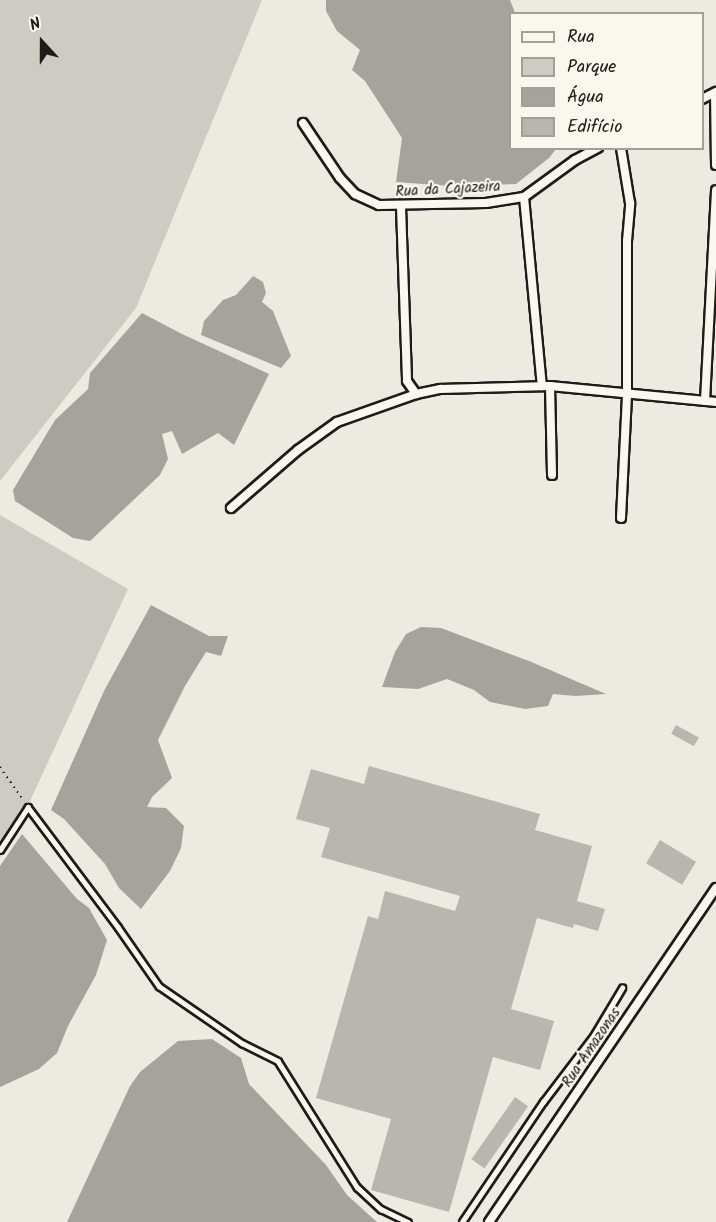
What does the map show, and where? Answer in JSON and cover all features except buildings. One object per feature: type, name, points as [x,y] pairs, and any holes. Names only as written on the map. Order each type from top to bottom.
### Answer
[{"type":"street","points":[[715,93],[716,165]]},
{"type":"street","name":"Rua da Cajazeira","points":[[303,123],[340,178],[355,194],[380,206],[486,203],[524,197],[575,160],[594,150]]},
{"type":"street","points":[[621,150],[630,203],[627,241],[627,395],[621,518]]},
{"type":"street","points":[[705,401],[716,190]]},
{"type":"street","points":[[524,197],[546,386],[552,475]]},
{"type":"street","points":[[402,207],[407,381],[416,394]]},
{"type":"street","points":[[231,508],[298,450],[337,422],[416,394],[454,388],[546,386],[716,402]]},
{"type":"street","name":"Rua Amazonas","points":[[489,1222],[716,888]]},
{"type":"lane","points":[[0,850],[28,807],[159,986],[242,1043],[278,1060],[357,1187],[381,1209],[408,1222]]},
{"type":"lane","points":[[462,1222],[543,1102],[594,1035],[622,988]]},
{"type":"path","points":[[0,766],[28,807]]},
{"type":"green space","points":[[0,0],[262,0],[136,308],[0,481]]},
{"type":"green space","points":[[0,515],[128,589],[31,799],[28,816],[0,858]]},
{"type":"water","points":[[326,0],[510,0],[515,12],[509,12],[509,150],[555,150],[549,158],[516,184],[450,186],[396,182],[402,138],[365,81],[352,70],[360,50],[337,31],[326,11]]},
{"type":"water","points":[[253,276],[263,282],[266,293],[262,302],[273,311],[291,356],[281,368],[201,335],[204,321],[223,300],[236,295]]},
{"type":"water","points":[[142,313],[269,374],[234,445],[218,433],[182,454],[172,431],[162,434],[168,459],[160,475],[90,541],[73,538],[15,501],[13,490],[55,420],[88,389],[90,373]]},
{"type":"water","points":[[151,605],[209,636],[228,636],[221,656],[206,652],[185,686],[158,740],[172,778],[152,797],[147,807],[166,808],[184,826],[181,848],[170,871],[141,909],[119,888],[105,864],[64,819],[51,810],[104,691]]},
{"type":"water","points":[[421,627],[441,628],[529,661],[606,694],[576,696],[553,694],[548,706],[525,709],[490,702],[474,690],[447,679],[418,689],[382,687],[395,652],[406,634]]},
{"type":"water","points":[[22,834],[77,899],[89,908],[107,940],[96,975],[68,1026],[57,1053],[39,1069],[0,1087],[0,866]]},
{"type":"water","points":[[212,1039],[241,1058],[249,1084],[326,1165],[347,1195],[377,1222],[67,1222],[130,1086],[140,1072],[178,1041]]}]
